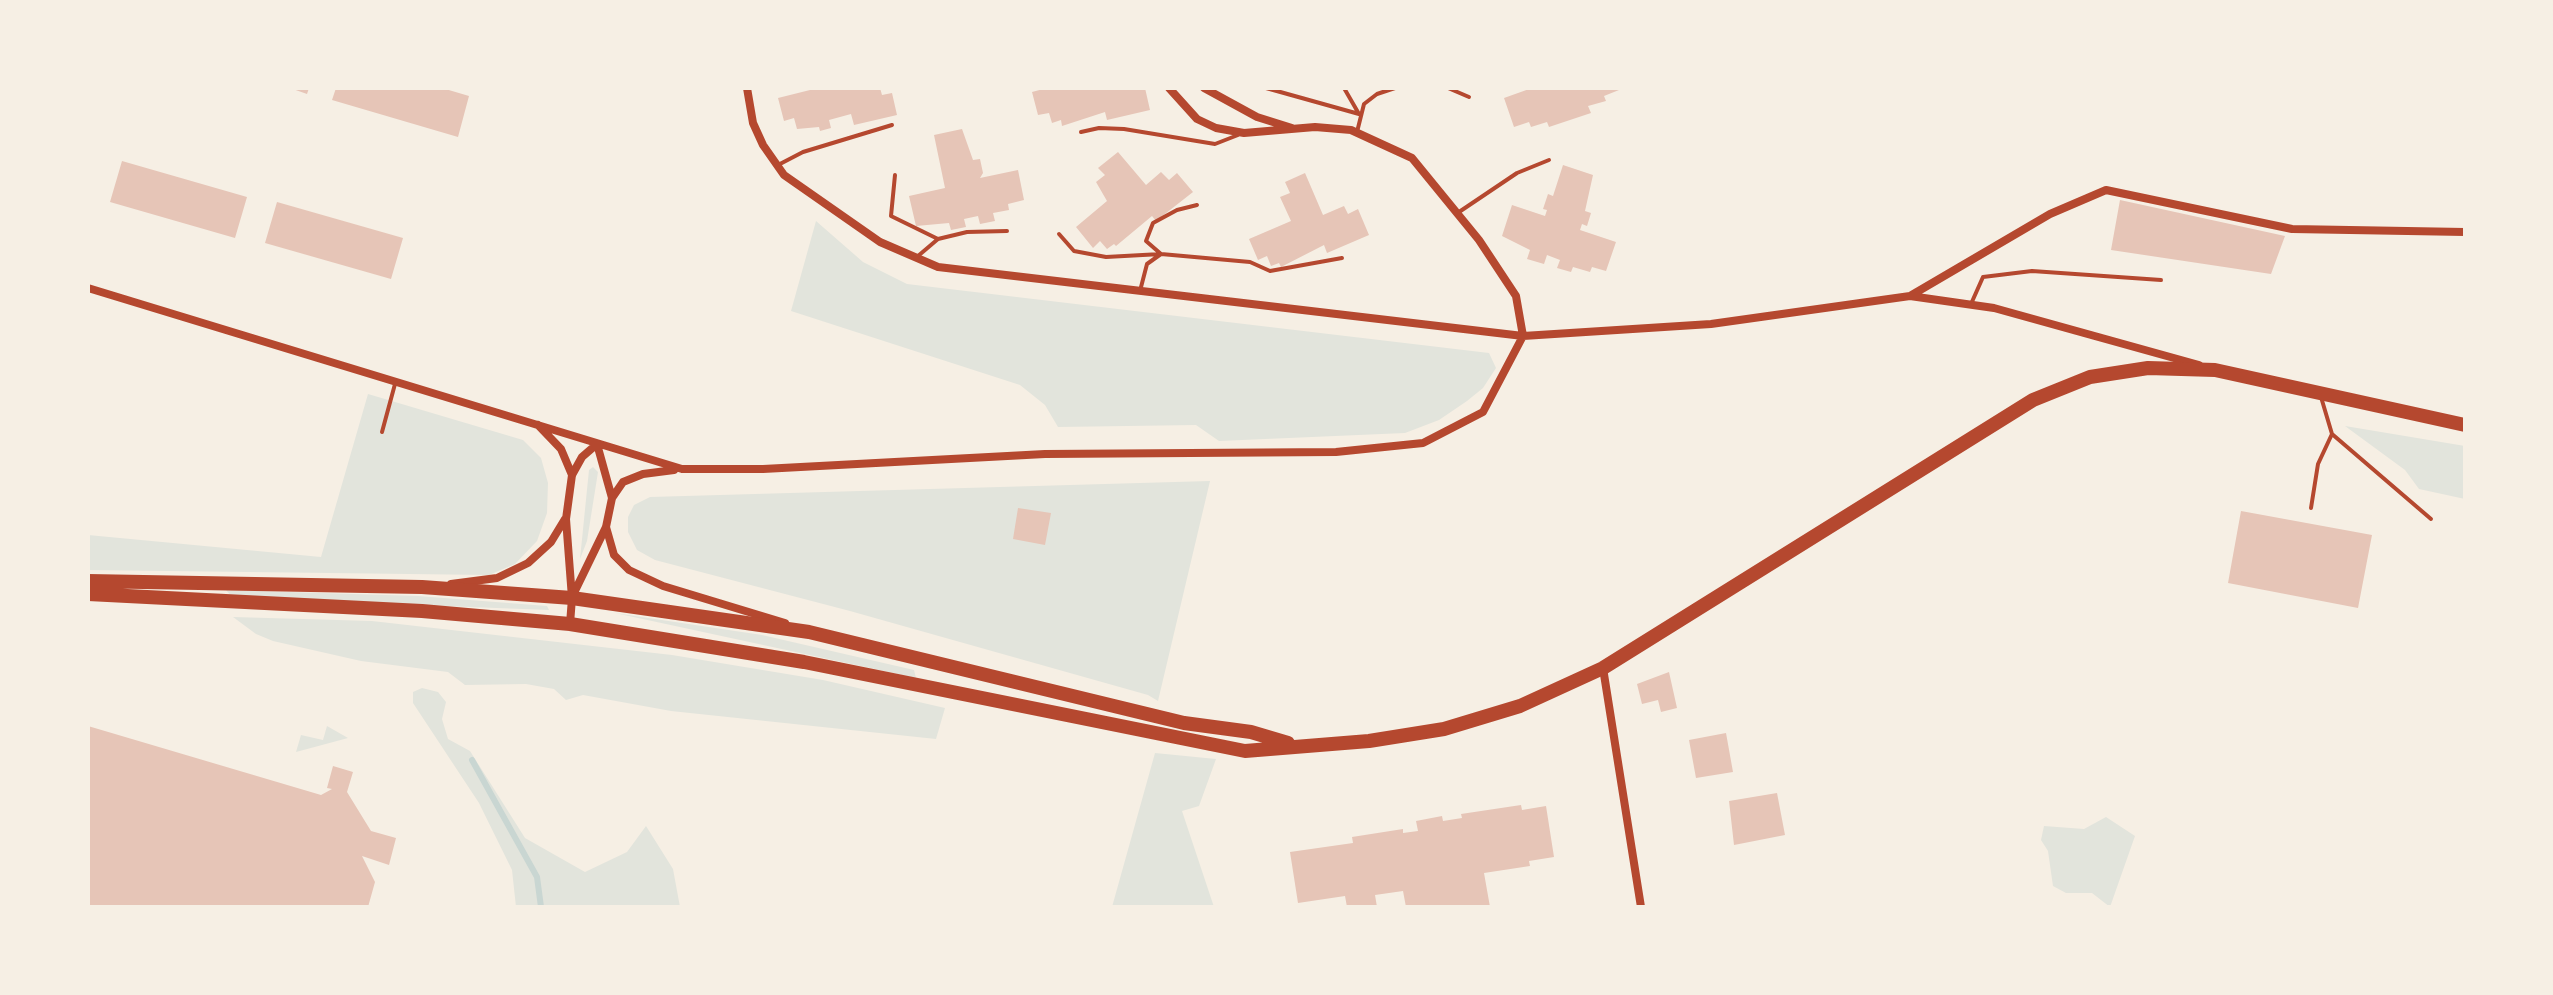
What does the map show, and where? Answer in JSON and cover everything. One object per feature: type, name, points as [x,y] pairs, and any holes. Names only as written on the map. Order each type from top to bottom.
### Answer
[{"type":"main road","points":[[88,594],[422,611],[570,624],[804,662],[1245,751],[1369,741],[1444,729],[1520,706],[1603,668],[2033,400],[2090,377],[2148,368],[2215,370],[2465,425]]},
{"type":"main road","points":[[88,581],[422,587],[572,598],[809,632],[1184,723],[1251,732],[1296,746]]},
{"type":"street","points":[[747,88],[753,123],[778,165],[796,184],[880,242],[938,267],[1523,336],[1711,324],[1910,296],[1971,304],[2215,370]]},
{"type":"street","points":[[572,598],[606,527],[612,498],[623,482],[633,478],[682,469],[778,468],[1045,454],[1336,452],[1423,443],[1483,412],[1523,336],[1516,296],[1457,213],[1412,158],[1357,132],[1315,127],[1244,133],[1216,128],[1197,119],[1169,88]]},
{"type":"street","points":[[1204,88],[1257,117],[1296,130]]},
{"type":"street","points":[[1910,296],[2050,214],[2106,190],[2292,229],[2465,232]]},
{"type":"street","points":[[88,288],[682,469]]},
{"type":"street","points":[[538,425],[561,449],[572,475]]},
{"type":"street","points":[[570,624],[572,598],[566,519],[572,475],[582,457],[597,444]]},
{"type":"street","points":[[597,444],[612,498]]},
{"type":"street","points":[[422,587],[497,578],[528,563],[551,542],[566,519]]},
{"type":"street","points":[[606,527],[614,555],[629,570],[663,586],[809,632]]},
{"type":"street","points":[[1603,668],[1641,907]]},
{"type":"lane","points":[[1266,88],[1359,114]]},
{"type":"lane","points":[[1344,88],[1359,114]]},
{"type":"lane","points":[[1357,132],[1359,114],[1364,104],[1377,94],[1395,88]]},
{"type":"lane","points":[[1448,88],[1469,97]]},
{"type":"lane","points":[[778,165],[803,152],[892,125]]},
{"type":"lane","points":[[1081,132],[1099,128],[1124,129],[1215,144],[1244,133]]},
{"type":"lane","points":[[1457,213],[1517,173],[1549,160]]},
{"type":"lane","points":[[895,175],[891,216],[938,239]]},
{"type":"lane","points":[[1161,254],[1146,241],[1153,223],[1177,210],[1197,205]]},
{"type":"lane","points":[[917,258],[938,239],[967,232],[1007,231]]},
{"type":"lane","points":[[1059,234],[1074,251],[1106,257],[1161,254],[1250,262],[1270,271],[1342,258]]},
{"type":"lane","points":[[1140,291],[1147,264],[1161,254]]},
{"type":"lane","points":[[1971,304],[1983,277],[2019,272],[2161,280]]},
{"type":"lane","points":[[382,432],[395,381]]},
{"type":"lane","points":[[2320,391],[2332,434],[2431,519]]},
{"type":"lane","points":[[2311,508],[2318,464],[2332,434]]},
{"type":"shaded area","points":[[816,221],[863,262],[907,284],[1489,353],[1496,368],[1483,388],[1467,401],[1439,420],[1405,433],[1219,441],[1196,425],[1058,427],[1045,405],[1020,385],[791,311]]},
{"type":"shaded area","points":[[368,394],[523,440],[541,458],[548,483],[547,513],[537,541],[515,564],[489,575],[88,570],[88,535],[321,557]]},
{"type":"shaded area","points":[[2345,426],[2465,446],[2465,499],[2419,489],[2405,470]]},
{"type":"shaded area","points":[[593,467],[598,472],[587,541],[580,559],[589,470]]},
{"type":"shaded area","points":[[1210,481],[1158,701],[1148,695],[850,611],[655,560],[637,550],[628,532],[628,517],[634,505],[650,497]]},
{"type":"shaded area","points":[[226,590],[418,596],[547,606],[549,610],[233,598]]},
{"type":"shaded area","points":[[615,613],[762,635],[914,670],[916,678]]},
{"type":"shaded area","points":[[233,617],[372,621],[672,655],[823,680],[945,708],[936,739],[671,711],[583,695],[566,700],[554,689],[526,684],[465,685],[448,672],[361,661],[273,641],[256,634]]},
{"type":"shaded area","points":[[422,688],[438,692],[446,702],[442,719],[448,739],[470,751],[525,838],[585,872],[627,852],[646,826],[673,869],[680,907],[516,907],[512,870],[479,803],[413,703],[413,692]]},
{"type":"shaded area","points":[[327,726],[348,738],[296,752],[301,735],[323,740]]},
{"type":"shaded area","points":[[1155,753],[1216,759],[1199,806],[1182,811],[1214,907],[1112,907]]},
{"type":"shaded area","points":[[2106,817],[2135,836],[2110,907],[2092,893],[2066,893],[2053,886],[2048,851],[2041,840],[2044,826],[2084,829]]},
{"type":"building","points":[[290,88],[309,88],[307,94]]},
{"type":"building","points":[[336,88],[442,88],[469,96],[458,137],[332,100]]},
{"type":"building","points":[[818,88],[880,88],[882,95],[892,93],[897,115],[854,125],[851,114],[829,120],[831,128],[820,131],[819,127],[797,129],[794,118],[784,121],[778,98]]},
{"type":"building","points":[[1047,88],[1145,88],[1150,110],[1107,120],[1105,112],[1062,126],[1061,120],[1052,123],[1049,113],[1038,115],[1032,92]]},
{"type":"building","points":[[1532,88],[1619,90],[1604,96],[1606,101],[1588,106],[1591,113],[1549,127],[1547,122],[1531,127],[1529,122],[1514,127],[1504,98]]},
{"type":"building","points":[[962,129],[973,160],[980,159],[983,173],[980,178],[1018,170],[1024,200],[1008,204],[1009,210],[993,213],[995,221],[980,224],[978,216],[964,219],[966,227],[951,230],[949,223],[916,226],[909,196],[945,188],[934,135]]},
{"type":"building","points":[[1118,152],[1146,185],[1161,172],[1169,180],[1177,173],[1193,192],[1156,221],[1152,216],[1116,246],[1114,244],[1107,249],[1100,241],[1093,248],[1076,227],[1107,201],[1096,182],[1105,175],[1098,168]]},
{"type":"building","points":[[122,161],[247,197],[235,238],[110,202]]},
{"type":"building","points":[[1563,165],[1593,175],[1585,211],[1591,213],[1587,226],[1582,224],[1580,230],[1616,242],[1606,271],[1592,267],[1590,272],[1573,267],[1571,272],[1557,268],[1560,260],[1547,255],[1544,264],[1527,259],[1530,250],[1502,236],[1512,205],[1545,216],[1547,210],[1543,209],[1548,194],[1553,196]]},
{"type":"building","points":[[1305,173],[1323,215],[1344,206],[1348,214],[1358,209],[1369,235],[1327,253],[1324,245],[1281,267],[1279,263],[1271,266],[1267,256],[1258,260],[1249,239],[1291,221],[1280,197],[1290,193],[1285,182]]},
{"type":"building","points":[[2120,200],[2285,236],[2271,274],[2111,250]]},
{"type":"building","points":[[277,202],[403,238],[391,279],[265,243]]},
{"type":"building","points":[[1018,508],[1051,513],[1045,545],[1013,539]]},
{"type":"building","points":[[2241,511],[2372,535],[2358,608],[2228,583]]},
{"type":"building","points":[[1669,672],[1677,708],[1661,712],[1658,700],[1642,704],[1637,684]]},
{"type":"building","points":[[88,726],[321,795],[332,789],[327,788],[333,766],[353,772],[347,792],[371,831],[396,838],[389,865],[362,856],[375,882],[368,907],[88,907]]},
{"type":"building","points":[[1726,733],[1733,772],[1696,778],[1689,740]]},
{"type":"building","points":[[1777,793],[1785,835],[1734,845],[1729,801]]},
{"type":"building","points":[[1521,805],[1522,810],[1546,806],[1554,857],[1529,861],[1530,866],[1484,873],[1490,907],[1406,907],[1403,891],[1375,895],[1377,907],[1347,907],[1345,896],[1298,903],[1290,852],[1353,843],[1352,837],[1403,829],[1403,833],[1418,831],[1416,821],[1442,816],[1443,821],[1462,818],[1461,814]]},
{"type":"waterway","points":[[472,760],[537,877],[541,907]]}]
